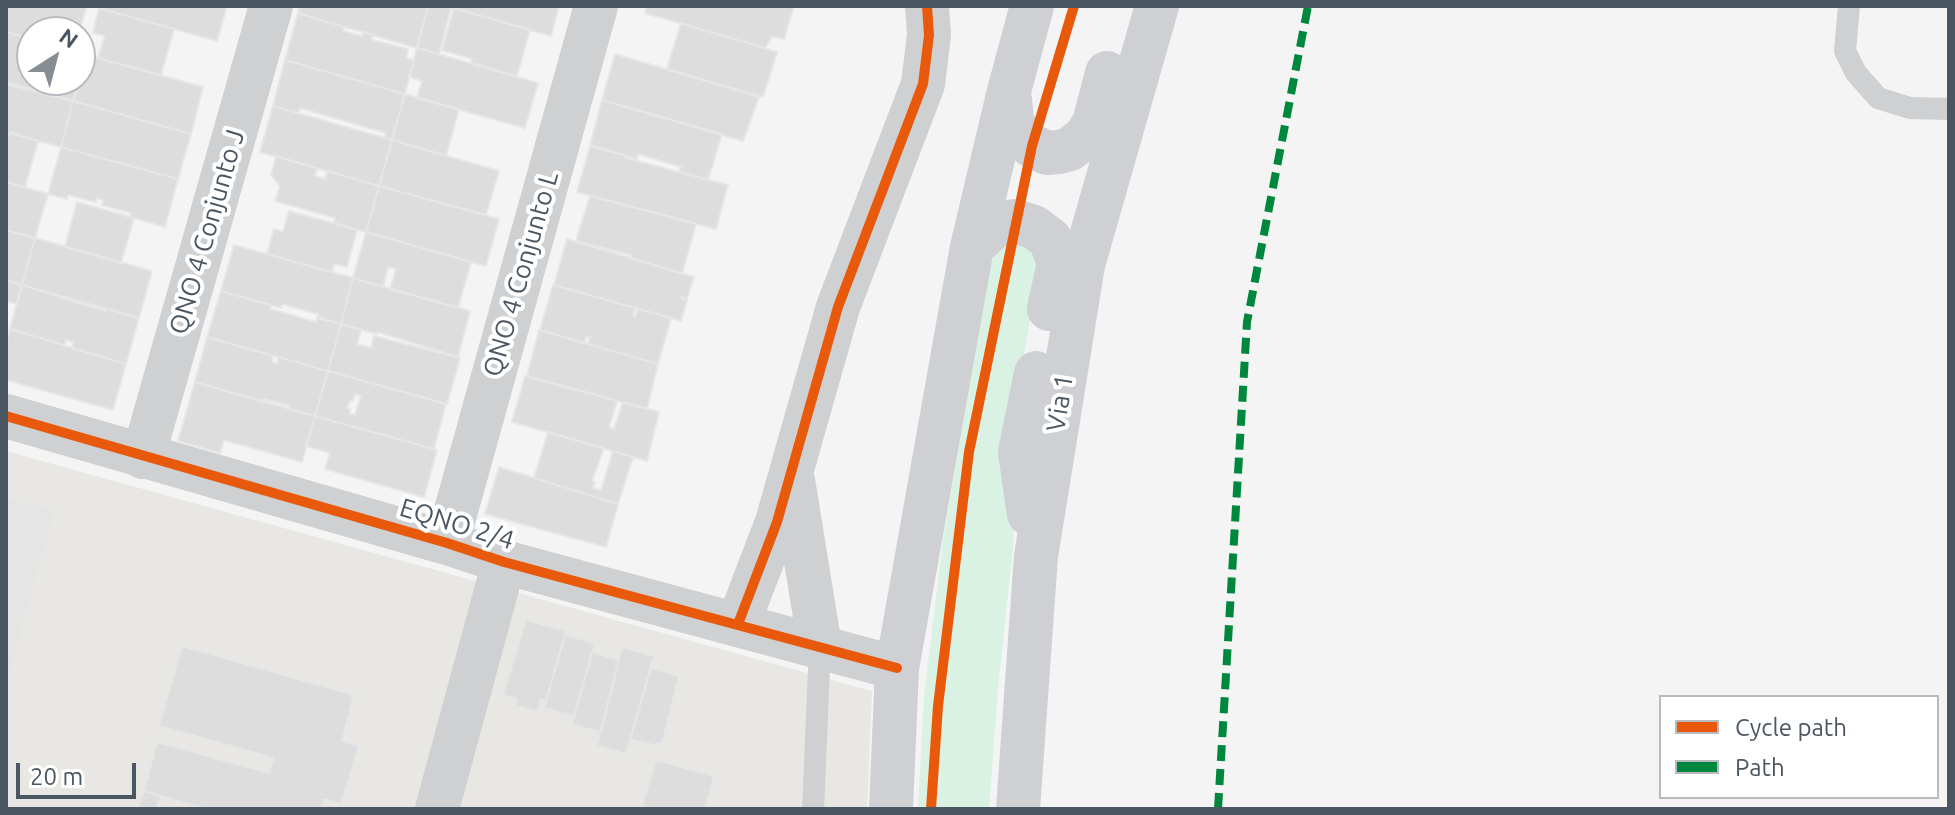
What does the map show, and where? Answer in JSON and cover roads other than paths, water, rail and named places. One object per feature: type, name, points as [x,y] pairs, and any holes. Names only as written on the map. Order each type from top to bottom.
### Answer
[{"type":"main road","points":[[891,809],[897,668],[972,247],[1032,6]]},
{"type":"main road","points":[[1009,91],[1012,120],[1019,135],[1047,153],[1070,149],[1086,136],[1094,123],[1125,6]]},
{"type":"main road","name":"Via 1","points":[[1018,809],[1036,556],[1083,265],[1157,6]]},
{"type":"main road","points":[[972,247],[998,223],[1015,221],[1034,227],[1050,239],[1059,263],[1020,452],[1036,556]]},
{"type":"street","name":"QNO 4 Conjunto J","points":[[143,457],[271,6]]},
{"type":"street","name":"QNO 4 Conjunto L","points":[[447,543],[596,6]]},
{"type":"street","points":[[738,624],[777,522],[838,307],[923,84],[929,35],[927,6]]},
{"type":"street","name":"EQNO 2/4","points":[[6,416],[504,562],[897,668]]},
{"type":"street","points":[[792,471],[820,647]]},
{"type":"street","name":"EQNO 2/4","points":[[437,809],[504,562]]},
{"type":"lane","points":[[1849,6],[1845,51],[1856,73],[1878,98],[1910,108],[1949,109]]},
{"type":"lane","points":[[813,809],[820,647]]}]
